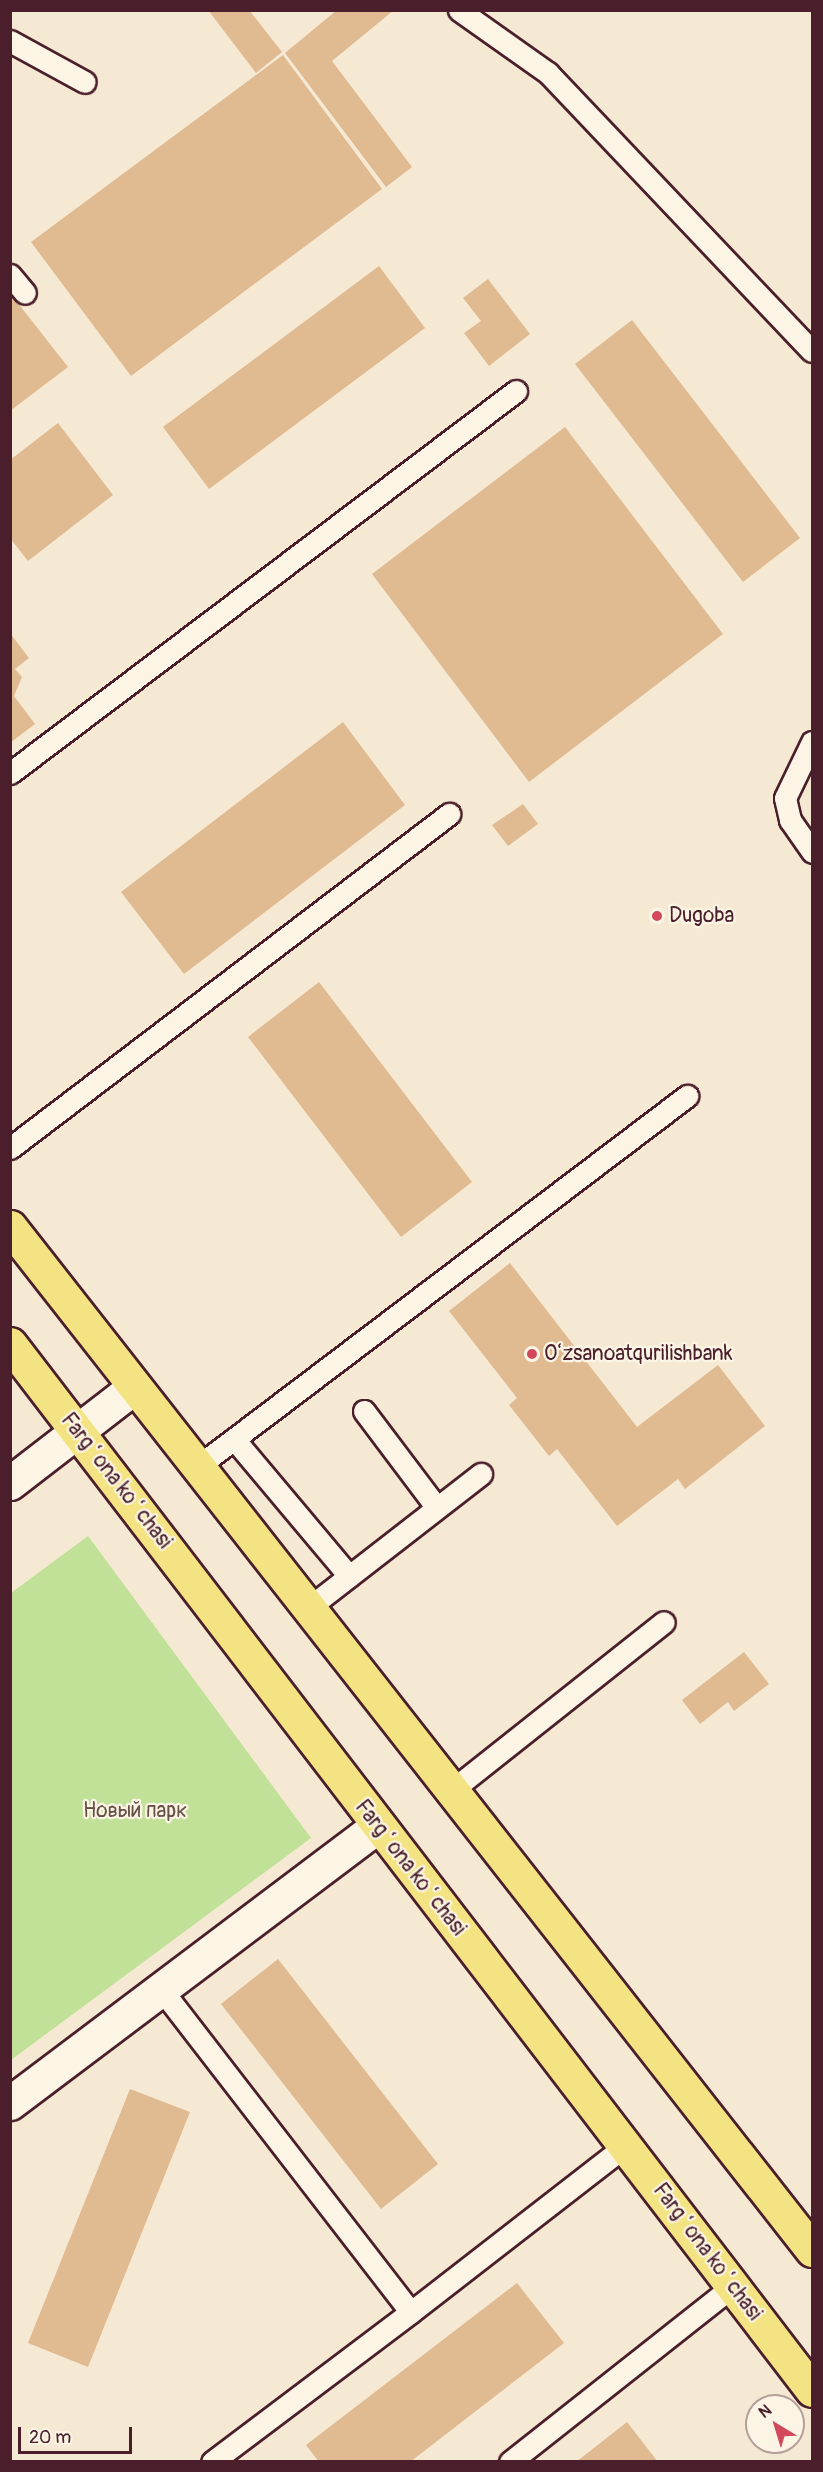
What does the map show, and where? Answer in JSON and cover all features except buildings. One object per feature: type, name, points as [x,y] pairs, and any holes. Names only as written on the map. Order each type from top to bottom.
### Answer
[{"type":"main road","points":[[10,1227],[133,1388],[312,1605],[452,1790],[813,2250]]},
{"type":"main road","name":"Fargʻona koʻchasi","points":[[10,1344],[377,1826],[626,2145],[813,2390]]},
{"type":"street","points":[[10,1483],[133,1388]]},
{"type":"street","points":[[10,2103],[377,1826]]},
{"type":"lane","points":[[459,10],[548,74],[813,351]]},
{"type":"lane","points":[[10,41],[85,82]]},
{"type":"lane","points":[[10,275],[25,293]]},
{"type":"lane","points":[[10,773],[516,391]]},
{"type":"lane","points":[[813,742],[785,798],[789,820],[813,852]]},
{"type":"lane","points":[[10,1148],[449,814]]},
{"type":"lane","points":[[197,1467],[687,1096]]},
{"type":"lane","points":[[364,1411],[437,1508]]},
{"type":"lane","points":[[234,1439],[349,1576]]},
{"type":"lane","points":[[312,1605],[481,1474]]},
{"type":"lane","points":[[452,1790],[664,1622]]},
{"type":"lane","points":[[161,1989],[411,2312]]},
{"type":"lane","points":[[212,2462],[411,2312],[626,2145]]},
{"type":"lane","points":[[512,2461],[733,2286]]},
{"type":"green space","name":"Новый парк","points":[[88,1536],[311,1838],[11,2060],[11,1593]]},
{"type":"place","name":"Dugoba","points":[[657,916]]},
{"type":"place","name":"Oʻzsanoatqurilishbank","points":[[532,1354]]}]
